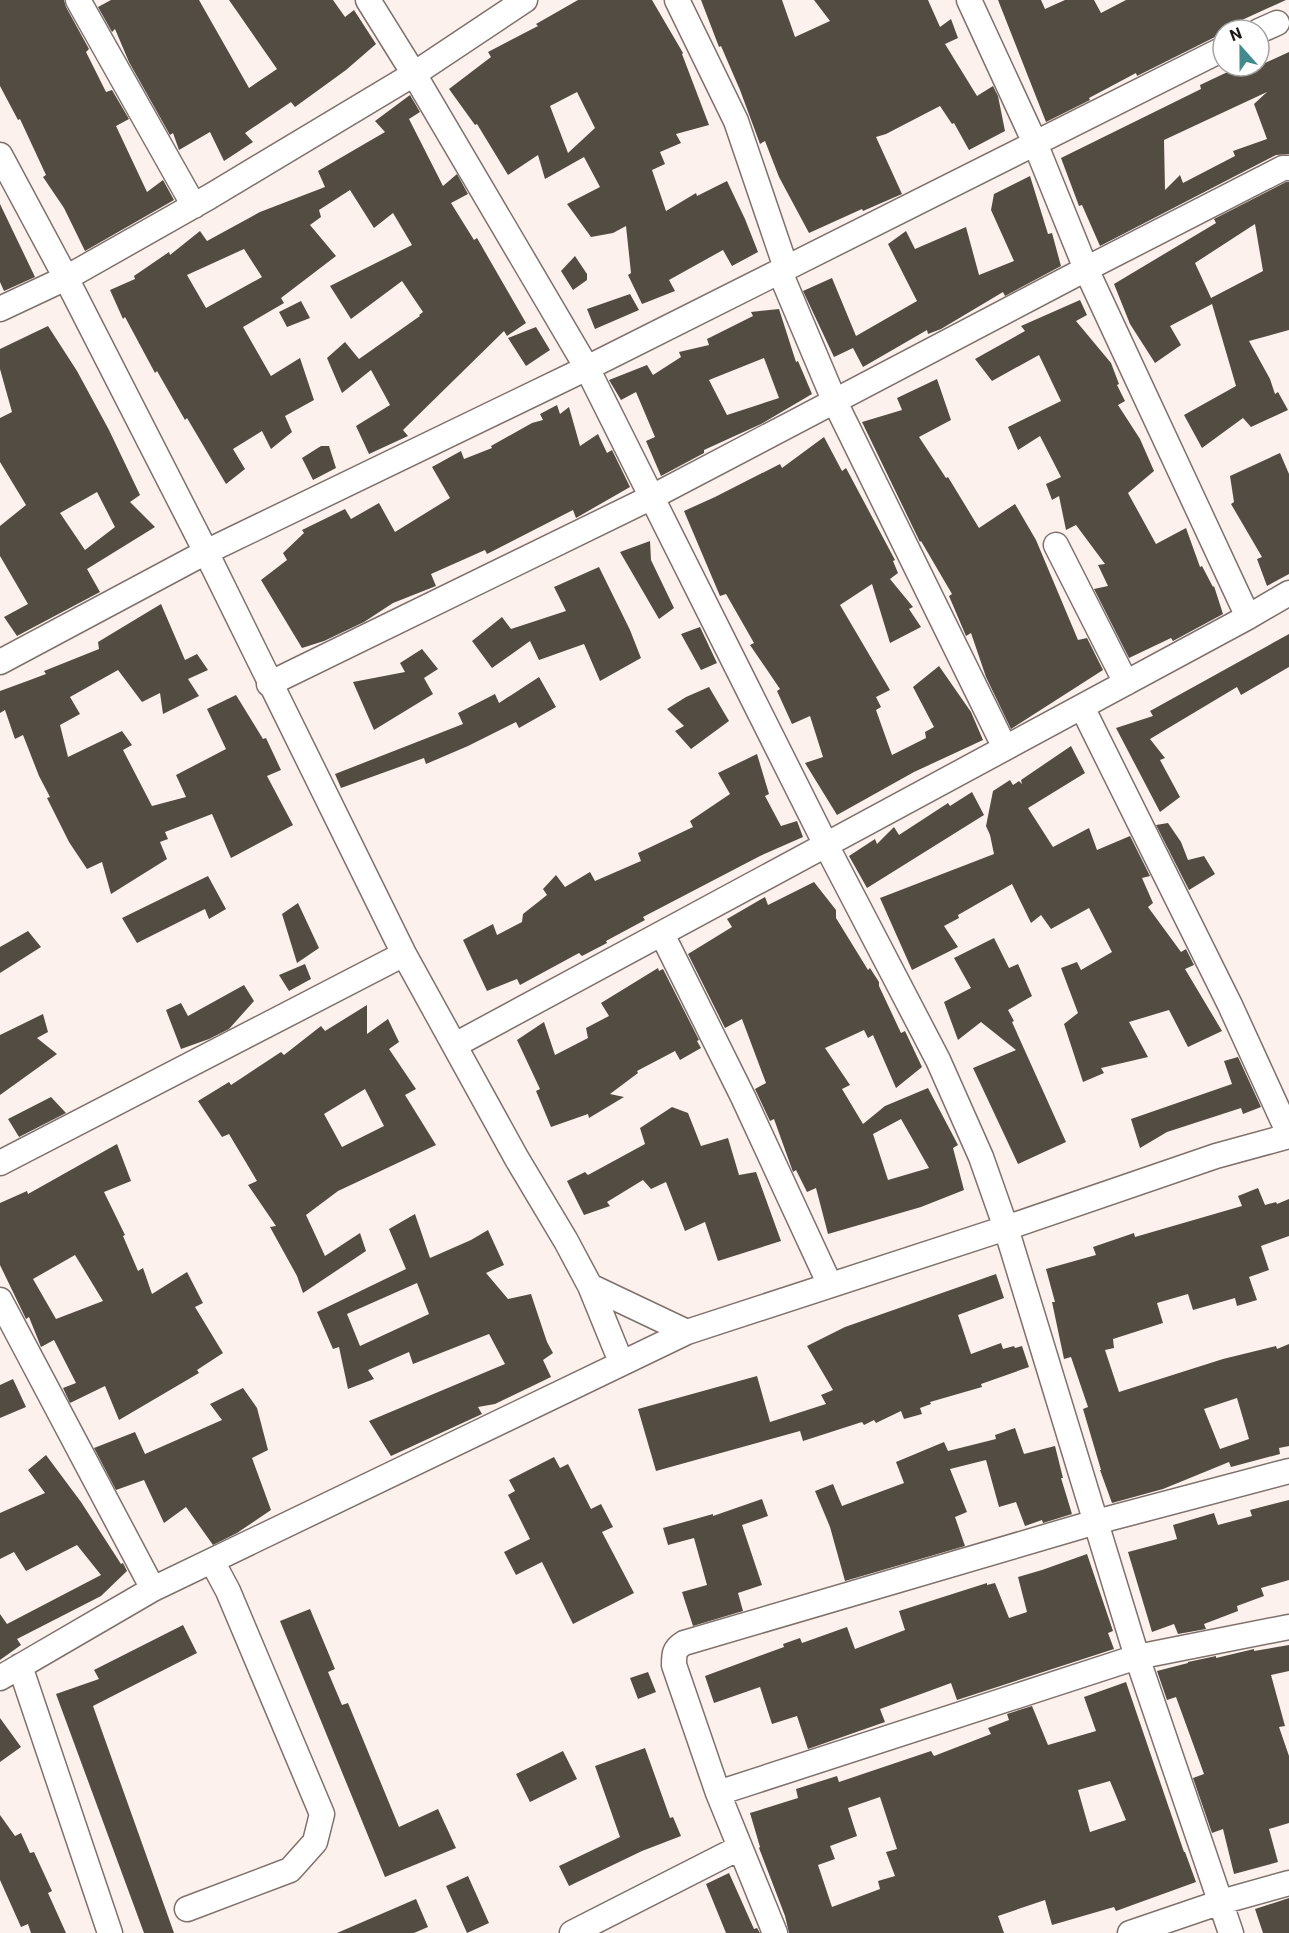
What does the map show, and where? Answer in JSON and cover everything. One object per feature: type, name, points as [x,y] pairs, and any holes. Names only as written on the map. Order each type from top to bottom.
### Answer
[{"type":"street","points":[[78,0],[194,206]]},
{"type":"street","points":[[368,0],[587,368],[826,845],[938,1060],[981,1157],[1006,1228],[1137,1658],[1231,1933]]},
{"type":"street","points":[[0,309],[66,278],[194,206],[414,74],[525,0]]},
{"type":"street","points":[[677,0],[736,121],[783,270],[834,400],[1005,748]]},
{"type":"street","points":[[969,0],[1035,143],[1086,269],[1248,617]]},
{"type":"street","points":[[0,662],[206,552],[587,368],[1211,55]]},
{"type":"street","points":[[0,155],[66,278],[206,552],[269,684],[404,954],[590,1286],[621,1362]]},
{"type":"street","points":[[269,684],[652,497],[1086,269],[1282,168],[1289,168]]},
{"type":"street","points":[[1056,545],[1126,683]]},
{"type":"street","points":[[455,1045],[1289,593]]},
{"type":"street","points":[[107,1932],[10,1672],[153,1589],[687,1332],[1006,1228],[1215,1156],[1289,1135],[1230,1005],[1082,707]]},
{"type":"street","points":[[662,934],[743,1097],[830,1285]]},
{"type":"street","points":[[0,1163],[404,954]]},
{"type":"street","points":[[590,1286],[687,1332]]},
{"type":"street","points":[[0,1300],[153,1589]]},
{"type":"street","points":[[775,1933],[718,1793],[674,1665],[674,1654],[677,1648],[684,1643],[1096,1522],[1289,1471]]},
{"type":"street","points":[[187,1909],[290,1870],[315,1842],[322,1814],[228,1591],[212,1561]]},
{"type":"street","points":[[718,1793],[1137,1658],[1289,1627]]},
{"type":"street","points":[[572,1933],[739,1848]]},
{"type":"street","points":[[1130,1933],[1221,1902],[1289,1883]]},
{"type":"building","points":[[0,0],[64,0],[89,49],[86,52],[106,92],[112,90],[129,119],[116,126],[147,192],[163,180],[174,200],[85,251],[64,208],[43,177],[46,175],[20,119],[18,120],[0,86]]},
{"type":"building","points":[[111,0],[199,0],[249,88],[277,69],[229,0],[333,0],[345,17],[354,10],[376,44],[346,70],[295,107],[291,102],[245,133],[253,142],[224,161],[210,132],[179,150],[173,133],[170,135],[129,62],[115,29],[112,32],[98,7]]},
{"type":"building","points":[[578,0],[652,0],[683,53],[709,125],[676,134],[681,143],[660,152],[665,164],[652,170],[666,211],[696,193],[697,196],[727,181],[758,252],[732,266],[723,250],[669,280],[675,291],[642,304],[628,275],[631,273],[626,226],[613,233],[591,237],[567,204],[600,187],[584,157],[545,179],[538,155],[508,175],[477,124],[475,125],[449,89],[491,57],[488,52],[538,26],[536,24]],"holes":[[[577,92],[595,128],[568,153],[550,106]]]},
{"type":"building","points":[[701,0],[782,0],[795,37],[830,21],[814,0],[928,0],[940,27],[951,19],[958,38],[945,44],[977,96],[993,86],[998,96],[1005,131],[969,150],[954,123],[952,124],[940,106],[876,137],[902,194],[809,233],[779,177],[765,141],[760,144],[740,90],[721,46],[719,47]]},
{"type":"building","points":[[998,0],[1041,0],[1045,9],[1065,0],[1094,0],[1101,13],[1126,0],[1286,0],[1246,18],[1211,18],[1211,39],[1137,76],[1136,73],[1046,122]]},
{"type":"building","points":[[1289,52],[1289,154],[1276,155],[1100,246],[1082,205],[1079,206],[1061,158],[1201,89],[1200,85],[1215,78],[1271,78],[1271,60]],"holes":[[[1267,92],[1254,104],[1267,139],[1233,151],[1235,156],[1183,183],[1180,175],[1165,190],[1164,140]]]},
{"type":"building","points":[[410,95],[420,112],[409,119],[443,186],[457,174],[468,194],[451,203],[474,240],[477,238],[526,323],[507,336],[504,331],[403,430],[408,436],[369,454],[356,426],[390,405],[371,370],[342,393],[327,358],[345,342],[359,359],[423,312],[402,281],[351,319],[330,286],[412,245],[393,213],[374,228],[350,190],[319,210],[321,217],[310,225],[336,256],[281,298],[284,303],[243,327],[271,376],[300,358],[314,400],[285,416],[292,432],[271,449],[262,431],[233,449],[245,469],[226,484],[157,371],[155,373],[125,317],[123,319],[110,290],[135,279],[134,276],[169,252],[170,255],[200,231],[207,241],[260,212],[325,187],[318,171],[385,132],[375,121]],"holes":[[[244,249],[262,277],[206,308],[187,275]]]},
{"type":"building","points":[[1030,176],[1048,234],[1052,233],[1061,266],[1005,296],[1003,292],[941,329],[928,334],[927,330],[863,367],[853,348],[834,357],[803,291],[832,278],[856,336],[917,301],[888,244],[906,231],[915,249],[966,227],[979,275],[1014,261],[991,210],[994,194]]},
{"type":"building","points":[[1289,182],[1289,330],[1249,341],[1270,379],[1275,394],[1278,392],[1288,410],[1251,427],[1243,418],[1202,448],[1184,415],[1236,386],[1212,304],[1170,326],[1181,345],[1155,363],[1130,324],[1114,284],[1216,223],[1214,219]],"holes":[[[1255,224],[1263,271],[1211,298],[1195,263]]]},
{"type":"building","points":[[0,204],[35,277],[4,291],[0,282]]},
{"type":"building","points":[[575,256],[587,274],[587,280],[573,290],[561,271]]},
{"type":"building","points":[[630,294],[639,310],[595,329],[587,309]]},
{"type":"building","points":[[1080,300],[1087,315],[1076,321],[1111,363],[1119,384],[1117,385],[1125,401],[1118,405],[1140,439],[1154,471],[1128,493],[1156,544],[1186,528],[1200,567],[1202,566],[1214,586],[1223,614],[1173,641],[1171,638],[1129,658],[1094,589],[1108,586],[1098,565],[1105,564],[1076,525],[1066,530],[1059,496],[1052,500],[1046,484],[1061,477],[1040,436],[1018,450],[1008,427],[1061,401],[1039,355],[992,381],[975,359],[1025,331],[1021,326]]},
{"type":"building","points":[[301,301],[310,318],[287,327],[279,312]]},
{"type":"building","points":[[779,309],[796,362],[798,361],[812,394],[761,424],[704,450],[704,453],[661,476],[646,441],[655,437],[636,392],[621,400],[609,380],[647,365],[653,375],[681,357],[679,352],[709,345],[707,339],[753,316],[751,312]],"holes":[[[764,358],[779,398],[727,415],[709,380]]]},
{"type":"building","points":[[48,326],[77,371],[109,430],[140,495],[130,502],[155,527],[87,569],[100,592],[17,636],[4,617],[28,604],[0,556],[0,526],[26,505],[0,462],[0,418],[12,412],[0,369],[0,349]],"holes":[[[97,492],[115,527],[85,550],[60,513]]]},
{"type":"building","points":[[536,327],[550,350],[526,366],[508,338]]},
{"type":"building","points":[[937,379],[951,420],[919,437],[946,478],[948,477],[979,528],[1015,504],[1036,540],[1078,640],[1087,638],[1103,670],[1011,729],[986,677],[971,633],[966,636],[949,596],[952,594],[920,542],[862,422],[902,410],[897,398]]},
{"type":"building","points":[[557,405],[560,414],[569,407],[580,446],[598,434],[607,453],[612,450],[630,487],[576,518],[573,510],[487,554],[485,550],[431,574],[436,586],[393,603],[364,622],[324,641],[302,648],[261,580],[287,560],[283,553],[304,533],[302,530],[345,509],[351,519],[379,503],[395,532],[450,498],[432,467],[461,451],[464,459],[492,448],[491,446],[532,423],[543,420],[540,414]]},
{"type":"building","points":[[824,437],[842,471],[846,468],[895,560],[893,561],[898,573],[890,579],[913,607],[909,609],[921,627],[890,643],[872,584],[840,605],[890,690],[876,697],[881,707],[876,710],[892,755],[926,738],[925,732],[934,727],[913,687],[939,666],[971,712],[983,740],[914,772],[837,815],[805,763],[823,757],[810,716],[792,724],[777,691],[780,689],[750,645],[754,643],[726,594],[720,596],[684,511],[780,464],[782,468]]},
{"type":"building","points":[[321,446],[329,446],[336,468],[313,480],[302,458]]},
{"type":"building","points":[[1280,453],[1289,474],[1289,574],[1267,586],[1257,559],[1262,557],[1231,504],[1234,502],[1230,476]]},
{"type":"building","points":[[650,541],[651,560],[674,608],[659,619],[620,552]]},
{"type":"building","points":[[599,567],[641,658],[600,681],[584,644],[539,660],[530,641],[492,668],[472,641],[502,617],[511,629],[566,611],[554,587]]},
{"type":"building","points":[[161,604],[185,660],[197,654],[208,670],[188,679],[199,696],[163,714],[160,693],[142,702],[118,670],[70,697],[80,714],[60,725],[68,757],[122,731],[132,745],[123,750],[152,806],[186,797],[176,775],[226,749],[207,709],[236,695],[263,739],[266,738],[281,770],[267,776],[293,825],[231,858],[212,814],[165,832],[168,839],[160,842],[167,859],[111,894],[102,862],[87,869],[69,842],[47,798],[50,797],[23,735],[15,739],[5,710],[0,713],[0,691],[46,674],[44,671],[99,649],[98,642]]},
{"type":"building","points":[[700,627],[717,663],[701,670],[681,634]]},
{"type":"building","points":[[1289,634],[1289,667],[1241,695],[1237,687],[1150,739],[1165,758],[1160,760],[1180,797],[1160,812],[1116,728],[1153,716],[1150,711]]},
{"type":"building","points":[[422,649],[438,669],[424,678],[433,694],[374,730],[353,682],[405,672],[400,663]]},
{"type":"building","points":[[539,677],[556,707],[519,728],[516,722],[426,764],[424,758],[341,788],[335,774],[463,724],[458,713],[495,694],[499,703]]},
{"type":"building","points":[[709,687],[729,721],[691,749],[675,731],[684,726],[667,709],[686,697]]},
{"type":"building","points":[[1071,746],[1085,773],[1028,808],[1053,847],[1089,828],[1097,850],[1130,836],[1150,876],[1142,878],[1153,903],[1148,907],[1181,952],[1186,949],[1194,965],[1185,969],[1222,1031],[1188,1047],[1169,1010],[1129,1022],[1148,1057],[1101,1068],[1104,1073],[1083,1082],[1064,1024],[1078,1013],[1061,968],[1077,962],[1081,970],[1112,952],[1089,908],[1051,929],[1041,915],[1031,923],[1012,884],[958,915],[959,918],[944,926],[958,947],[912,970],[880,898],[994,854],[986,826],[993,791],[1010,780],[1013,785],[1019,781],[1022,784],[1021,780]]},
{"type":"building","points":[[757,754],[769,794],[765,796],[781,826],[797,821],[803,837],[760,856],[643,917],[645,920],[582,956],[579,953],[520,985],[517,979],[487,991],[463,940],[493,924],[497,935],[522,922],[523,914],[547,895],[543,889],[556,875],[565,887],[590,872],[595,881],[641,861],[638,853],[693,827],[690,821],[730,794],[718,773]]},
{"type":"building","points":[[972,792],[984,815],[867,888],[849,856],[875,839],[877,844],[894,827],[899,835],[948,803],[950,806]]},
{"type":"building","points":[[1168,823],[1181,842],[1188,860],[1204,856],[1215,874],[1189,890],[1156,825]]},
{"type":"building","points":[[208,876],[226,909],[209,919],[205,909],[137,943],[122,918]]},
{"type":"building","points":[[814,882],[836,910],[836,918],[868,970],[870,968],[879,982],[901,1033],[905,1031],[922,1067],[896,1088],[873,1035],[868,1038],[864,1030],[825,1048],[850,1085],[842,1089],[863,1124],[885,1106],[928,1088],[958,1145],[953,1148],[964,1190],[921,1207],[828,1234],[816,1188],[807,1192],[796,1170],[793,1172],[774,1119],[770,1121],[755,1089],[766,1083],[742,1019],[725,1028],[688,954],[732,927],[727,919],[765,897],[768,905]],"holes":[[[901,1119],[929,1168],[888,1180],[873,1134]]]},
{"type":"building","points":[[298,903],[319,948],[297,963],[282,914]]},
{"type":"building","points":[[28,931],[41,947],[0,973],[0,947]]},
{"type":"building","points":[[994,938],[1009,968],[1018,964],[1032,996],[1008,1010],[1066,1142],[1018,1164],[973,1068],[1016,1050],[981,1022],[958,1040],[944,1002],[971,988],[954,958]]},
{"type":"building","points":[[305,964],[311,979],[289,991],[279,975]]},
{"type":"building","points":[[658,968],[659,971],[663,969],[701,1048],[680,1060],[675,1051],[637,1071],[638,1073],[610,1094],[624,1097],[589,1118],[588,1114],[551,1127],[536,1091],[540,1089],[517,1040],[544,1022],[555,1055],[588,1038],[586,1028],[609,1016],[601,1003]]},
{"type":"building","points":[[244,985],[254,1001],[229,1029],[181,1049],[166,1010],[181,1003],[188,1016]]},
{"type":"building","points":[[367,1005],[367,1034],[388,1019],[399,1042],[389,1049],[416,1089],[405,1095],[436,1145],[338,1191],[306,1215],[325,1256],[360,1233],[366,1251],[303,1293],[297,1276],[270,1227],[276,1226],[248,1185],[257,1181],[229,1134],[222,1137],[198,1101],[229,1082],[231,1085],[281,1052],[284,1055],[321,1026],[325,1031]],"holes":[[[365,1089],[384,1126],[342,1147],[324,1114]]]},
{"type":"building","points":[[43,1014],[48,1032],[37,1038],[57,1054],[0,1095],[0,1035]]},
{"type":"building","points":[[1238,1057],[1261,1107],[1243,1114],[1241,1108],[1167,1132],[1140,1148],[1131,1119],[1232,1084],[1224,1061]]},
{"type":"building","points":[[51,1097],[66,1113],[19,1137],[8,1119]]},
{"type":"building","points":[[672,1107],[688,1113],[701,1146],[728,1138],[739,1175],[756,1172],[781,1241],[718,1261],[705,1222],[685,1231],[666,1182],[651,1189],[643,1180],[607,1202],[610,1206],[584,1215],[567,1181],[585,1172],[588,1175],[645,1144],[640,1128]]},
{"type":"building","points":[[117,1144],[131,1181],[104,1192],[125,1235],[123,1236],[138,1271],[143,1268],[152,1294],[187,1272],[203,1303],[195,1307],[223,1353],[197,1370],[199,1373],[119,1420],[105,1386],[70,1403],[63,1388],[76,1383],[54,1340],[41,1347],[29,1317],[26,1319],[0,1265],[0,1203],[27,1191],[28,1194]],"holes":[[[75,1255],[103,1301],[56,1319],[33,1279]]]},
{"type":"building","points":[[1258,1188],[1265,1205],[1276,1202],[1277,1204],[1289,1199],[1289,1236],[1261,1246],[1269,1270],[1249,1277],[1257,1300],[1237,1306],[1235,1298],[1193,1310],[1188,1294],[1157,1303],[1163,1323],[1113,1339],[1114,1348],[1105,1350],[1119,1392],[1223,1359],[1276,1346],[1277,1349],[1289,1344],[1289,1446],[1279,1448],[1280,1454],[1231,1467],[1229,1462],[1163,1489],[1112,1503],[1083,1409],[1088,1407],[1071,1357],[1064,1359],[1052,1302],[1055,1302],[1046,1269],[1096,1255],[1093,1247],[1134,1233],[1135,1237],[1242,1206],[1238,1196]],"holes":[[[1237,1398],[1249,1439],[1220,1449],[1204,1409]]]},
{"type":"building","points":[[415,1214],[430,1258],[488,1230],[504,1265],[486,1273],[508,1299],[531,1294],[553,1353],[543,1360],[551,1377],[495,1404],[478,1407],[482,1414],[391,1456],[369,1421],[505,1364],[489,1334],[413,1364],[409,1352],[368,1370],[374,1379],[348,1389],[339,1347],[333,1349],[317,1312],[406,1269],[389,1229]],"holes":[[[417,1283],[429,1314],[360,1346],[347,1314]]]},
{"type":"building","points":[[996,1274],[1004,1298],[958,1315],[971,1354],[1001,1343],[1003,1349],[1022,1346],[1029,1367],[981,1384],[982,1387],[930,1402],[931,1404],[920,1408],[922,1414],[904,1419],[901,1411],[876,1423],[874,1420],[864,1425],[862,1422],[803,1441],[800,1431],[656,1471],[638,1409],[757,1376],[770,1422],[826,1404],[821,1395],[833,1390],[807,1346],[845,1327]]},
{"type":"building","points":[[13,1379],[26,1407],[0,1418],[0,1385]]},
{"type":"building","points":[[243,1388],[257,1408],[268,1450],[252,1458],[271,1510],[237,1533],[213,1545],[186,1507],[164,1523],[144,1480],[116,1490],[94,1448],[135,1432],[145,1454],[222,1420],[210,1404]]},
{"type":"building","points":[[1015,1428],[1024,1454],[1055,1446],[1063,1478],[1061,1478],[1072,1514],[1025,1526],[1016,1502],[999,1507],[986,1460],[950,1469],[967,1512],[955,1517],[965,1546],[845,1581],[830,1527],[815,1491],[833,1484],[842,1506],[904,1483],[896,1462],[944,1442],[948,1451],[996,1439],[995,1435]]},
{"type":"building","points":[[46,1455],[127,1571],[101,1596],[17,1639],[21,1645],[0,1660],[0,1614],[7,1624],[101,1575],[77,1545],[26,1571],[14,1552],[0,1559],[0,1513],[45,1493],[28,1470]]},
{"type":"building","points":[[554,1457],[560,1468],[568,1464],[591,1509],[601,1504],[613,1527],[602,1532],[634,1593],[573,1624],[542,1562],[516,1575],[504,1552],[530,1539],[508,1495],[515,1491],[509,1480]]},
{"type":"building","points":[[762,1499],[768,1516],[742,1525],[762,1585],[738,1593],[743,1611],[693,1626],[682,1592],[707,1585],[694,1538],[668,1545],[663,1528],[713,1514],[713,1516]]},
{"type":"building","points":[[1289,1500],[1289,1580],[1261,1588],[1264,1596],[1237,1606],[1238,1611],[1204,1624],[1206,1629],[1178,1634],[1174,1624],[1152,1632],[1128,1552],[1177,1539],[1173,1525],[1214,1513],[1218,1525],[1252,1516],[1250,1510]]},
{"type":"building","points":[[1087,1554],[1113,1631],[1108,1633],[1114,1649],[957,1700],[951,1683],[880,1709],[885,1722],[808,1749],[797,1716],[772,1724],[760,1687],[714,1703],[705,1676],[784,1647],[783,1644],[800,1638],[802,1643],[847,1627],[855,1649],[905,1630],[899,1611],[987,1583],[987,1585],[995,1583],[1009,1618],[1027,1612],[1018,1577]]},
{"type":"building","points":[[310,1609],[335,1669],[328,1672],[342,1705],[348,1703],[399,1827],[438,1809],[456,1848],[385,1877],[280,1621]]},
{"type":"building","points":[[183,1625],[197,1653],[93,1706],[174,1933],[144,1933],[56,1694],[99,1679],[94,1670]]},
{"type":"building","points":[[1289,1645],[1289,1671],[1271,1675],[1285,1726],[1279,1727],[1289,1756],[1289,1823],[1269,1829],[1278,1862],[1234,1874],[1223,1829],[1212,1833],[1193,1778],[1204,1774],[1176,1697],[1167,1700],[1157,1671],[1216,1656],[1216,1658],[1254,1649],[1254,1651]]},
{"type":"building","points":[[648,1672],[656,1692],[638,1699],[630,1678]]},
{"type":"building","points":[[1126,1682],[1196,1882],[1116,1911],[1114,1907],[1052,1925],[1045,1900],[998,1916],[1004,1933],[789,1933],[785,1916],[759,1848],[750,1813],[798,1798],[796,1789],[837,1776],[839,1782],[931,1751],[934,1756],[991,1734],[988,1728],[1009,1720],[1007,1714],[1032,1706],[1048,1745],[1096,1731],[1084,1697]],"holes":[[[1110,1781],[1126,1820],[1090,1832],[1078,1790]],[[880,1797],[897,1849],[886,1852],[895,1876],[878,1881],[880,1889],[832,1907],[818,1865],[835,1859],[830,1846],[857,1836],[848,1808]]]},
{"type":"building","points":[[0,1718],[21,1747],[0,1762]]},
{"type":"building","points":[[645,1748],[670,1818],[673,1817],[681,1836],[642,1851],[569,1886],[559,1866],[620,1837],[595,1766]]},
{"type":"building","points":[[563,1751],[577,1779],[530,1802],[516,1774]]},
{"type":"building","points":[[0,1815],[15,1836],[21,1833],[30,1853],[34,1852],[52,1891],[48,1893],[66,1933],[31,1933],[28,1924],[21,1927],[0,1880]]},
{"type":"building","points":[[729,1873],[754,1929],[757,1928],[760,1933],[726,1933],[706,1884]]},
{"type":"building","points":[[468,1876],[489,1923],[467,1933],[446,1886]]},
{"type":"building","points":[[1289,1898],[1289,1933],[1263,1933],[1255,1909]]},
{"type":"building","points":[[416,1899],[428,1927],[414,1933],[337,1933]]}]
